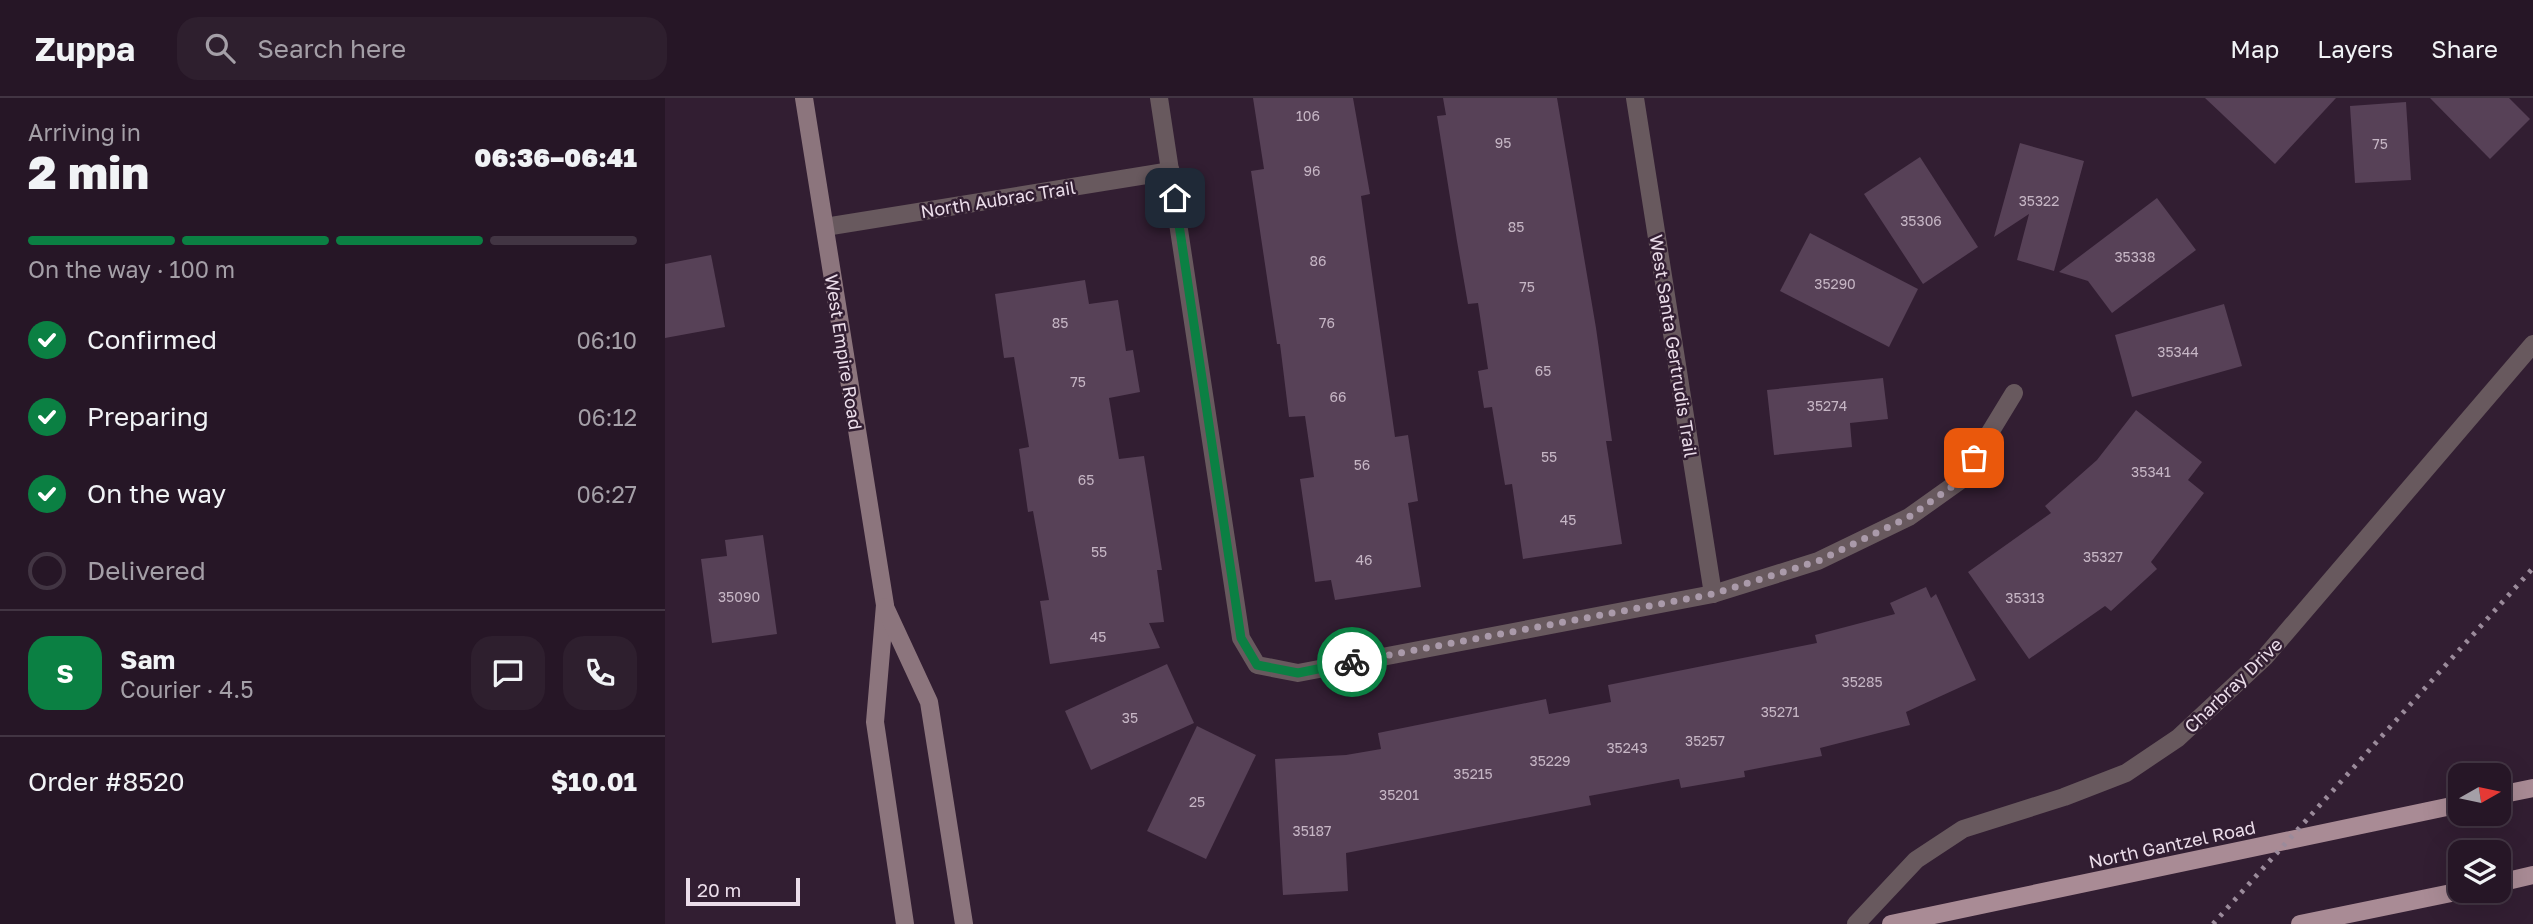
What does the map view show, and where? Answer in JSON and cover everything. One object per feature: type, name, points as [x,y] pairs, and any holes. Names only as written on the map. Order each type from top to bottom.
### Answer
[{"type":"main road","points":[[2511,793],[2533,788]]},
{"type":"main road","name":"North Gantzel Road","points":[[1891,924],[2448,807]]},
{"type":"main road","points":[[2511,881],[2533,876]]},
{"type":"main road","points":[[2300,924],[2448,894]]},
{"type":"street","name":"West Empire Road","points":[[804,98],[884,606],[875,723],[905,924]]},
{"type":"street","points":[[1159,98],[1241,638],[1257,665],[1298,673],[1713,594],[1818,561],[1909,517],[1961,480],[2014,393]]},
{"type":"street","name":"West Santa Gertrudis Trail","points":[[1635,98],[1713,594]]},
{"type":"street","name":"North Aubrac Trail","points":[[825,227],[1171,171]]},
{"type":"street","name":"Charbray Drive","points":[[1856,924],[1916,860],[1962,829],[2064,797],[2126,772],[2178,738],[2265,657],[2533,344]]},
{"type":"street","name":"West Empire Road","points":[[884,606],[929,702],[964,924]]},
{"type":"building","points":[[1253,98],[1353,98],[1370,194],[1361,196],[1395,437],[1408,435],[1418,501],[1408,503],[1421,587],[1335,600],[1331,580],[1315,582],[1300,479],[1314,477],[1305,416],[1289,417],[1280,344],[1277,344],[1251,171],[1264,169]]},
{"type":"building","points":[[1443,98],[1557,98],[1596,328],[1612,441],[1606,441],[1622,544],[1523,559],[1512,484],[1505,485],[1492,407],[1484,408],[1478,371],[1488,369],[1478,303],[1468,304],[1457,241],[1437,116],[1446,115]]},
{"type":"building","points":[[2205,98],[2336,98],[2275,164]]},
{"type":"building","points":[[2430,98],[2509,98],[2530,119],[2490,159]]},
{"type":"building","points":[[2406,102],[2411,180],[2355,183],[2350,106]]},
{"type":"building","points":[[2020,143],[2084,161],[2054,271],[2017,260],[2029,214],[1994,237]]},
{"type":"building","points":[[1920,157],[1978,247],[1923,284],[1864,194]]},
{"type":"building","points":[[2157,198],[2196,250],[2112,313],[2088,281],[2059,272]]},
{"type":"building","points":[[1810,233],[1918,289],[1889,347],[1780,291]]},
{"type":"building","points":[[711,255],[725,327],[665,338],[665,264]]},
{"type":"building","points":[[1085,280],[1089,304],[1118,300],[1126,351],[1133,350],[1140,392],[1109,398],[1119,459],[1144,456],[1162,570],[1157,570],[1164,622],[1149,623],[1160,648],[1050,664],[1040,601],[1049,600],[1033,511],[1028,512],[1019,449],[1029,447],[1014,357],[1004,358],[995,294]]},
{"type":"building","points":[[2224,304],[2242,366],[2132,397],[2115,335]]},
{"type":"building","points":[[1883,378],[1888,419],[1850,423],[1852,447],[1774,455],[1767,390]]},
{"type":"building","points":[[2136,410],[2202,462],[2188,480],[2204,493],[2151,562],[2157,569],[2111,611],[2105,606],[2029,659],[1968,572],[2051,513],[2045,506],[2097,460]]},
{"type":"building","points":[[763,535],[777,634],[712,643],[701,559],[727,556],[725,540]]},
{"type":"building","points":[[1926,587],[1931,598],[1936,594],[1976,680],[1906,712],[1910,725],[1820,748],[1822,756],[1744,771],[1745,777],[1681,788],[1679,779],[1589,796],[1591,805],[1346,853],[1348,891],[1283,895],[1275,759],[1346,755],[1381,749],[1378,733],[1546,699],[1549,714],[1611,702],[1608,685],[1817,643],[1815,635],[1895,614],[1890,603]]},
{"type":"building","points":[[1167,664],[1194,723],[1091,770],[1065,711]]},
{"type":"building","points":[[1197,726],[1256,755],[1206,859],[1147,831]]},
{"type":"railway","points":[[2213,924],[2533,568]]},
{"type":"way so far","points":[[1352,662],[1713,594],[1818,561],[1909,517],[1961,480],[1974,458]]},
{"type":"route","points":[[1175,198],[1241,638],[1257,665],[1298,673],[1352,662]]}]
